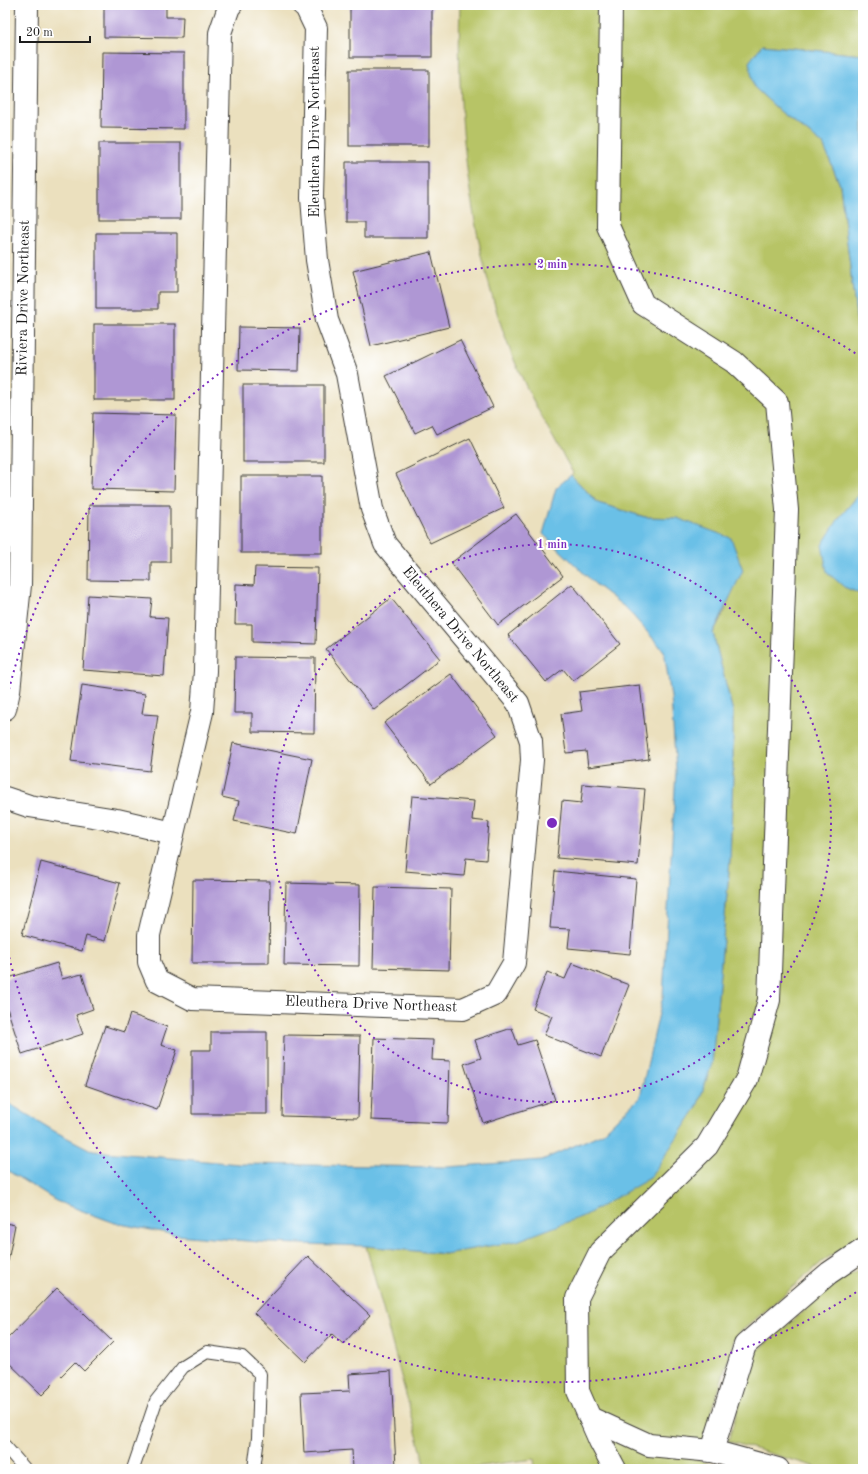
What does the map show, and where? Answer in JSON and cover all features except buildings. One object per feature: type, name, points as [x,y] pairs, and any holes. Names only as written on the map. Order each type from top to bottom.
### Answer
[{"type":"street","name":"Riviera Drive Northeast","points":[[5,709],[9,691],[20,585],[27,5]]},
{"type":"street","name":"Eleuthera Drive Northeast","points":[[231,5],[220,33],[205,671],[202,712],[149,935],[149,962],[158,981],[192,999],[463,1009],[496,994],[514,963],[532,760],[531,741],[518,703],[385,544],[372,509],[347,374],[327,320],[318,260],[312,198],[316,28],[303,5]]},
{"type":"street","points":[[610,5],[608,226],[643,304],[734,362],[777,402],[787,510],[769,1000],[747,1079],[707,1146],[600,1252],[577,1298],[578,1391],[600,1441],[615,1469]]},
{"type":"street","points":[[5,798],[29,806],[117,820],[173,833]]},
{"type":"street","points":[[712,1450],[745,1344],[829,1273],[863,1250]]},
{"type":"street","points":[[590,1418],[649,1445],[712,1450],[778,1469]]},
{"type":"lane","points":[[133,1469],[156,1401],[183,1367],[207,1352],[242,1357],[260,1374],[258,1438],[254,1469]]},
{"type":"lane","points":[[5,1446],[24,1469]]},
{"type":"green space","points":[[460,5],[863,5],[863,55],[762,45],[754,87],[781,112],[823,144],[840,185],[863,373],[863,490],[839,518],[844,587],[863,595],[863,1234],[823,1261],[738,1334],[734,1340],[697,1459],[719,1468],[728,1469],[535,1469],[534,1459],[459,1469],[426,1469],[366,1246],[445,1254],[712,1064],[730,860],[733,774],[733,712],[713,633],[726,609],[677,518],[645,517],[598,503],[571,475],[573,473],[518,370],[504,334],[492,295],[482,255],[467,172],[460,88]]},
{"type":"green space","points":[[863,1266],[863,1469],[823,1469],[728,1441],[755,1353],[836,1284]]},
{"type":"water","points":[[762,45],[863,55],[863,373],[840,185],[823,144],[781,112],[754,87],[749,62]]},
{"type":"water","points":[[571,475],[598,503],[645,517],[677,518],[731,538],[743,570],[713,633],[733,712],[733,774],[730,860],[712,1064],[697,1107],[650,1178],[586,1215],[517,1241],[445,1254],[366,1246],[270,1243],[177,1235],[115,1223],[56,1201],[5,1169],[5,1101],[54,1131],[93,1151],[239,1164],[448,1167],[542,1160],[603,1133],[640,1097],[663,996],[676,771],[671,697],[664,651],[627,609],[595,584],[543,534],[556,488]]},
{"type":"water","points":[[863,490],[863,595],[844,587],[827,572],[822,545],[839,518]]}]
